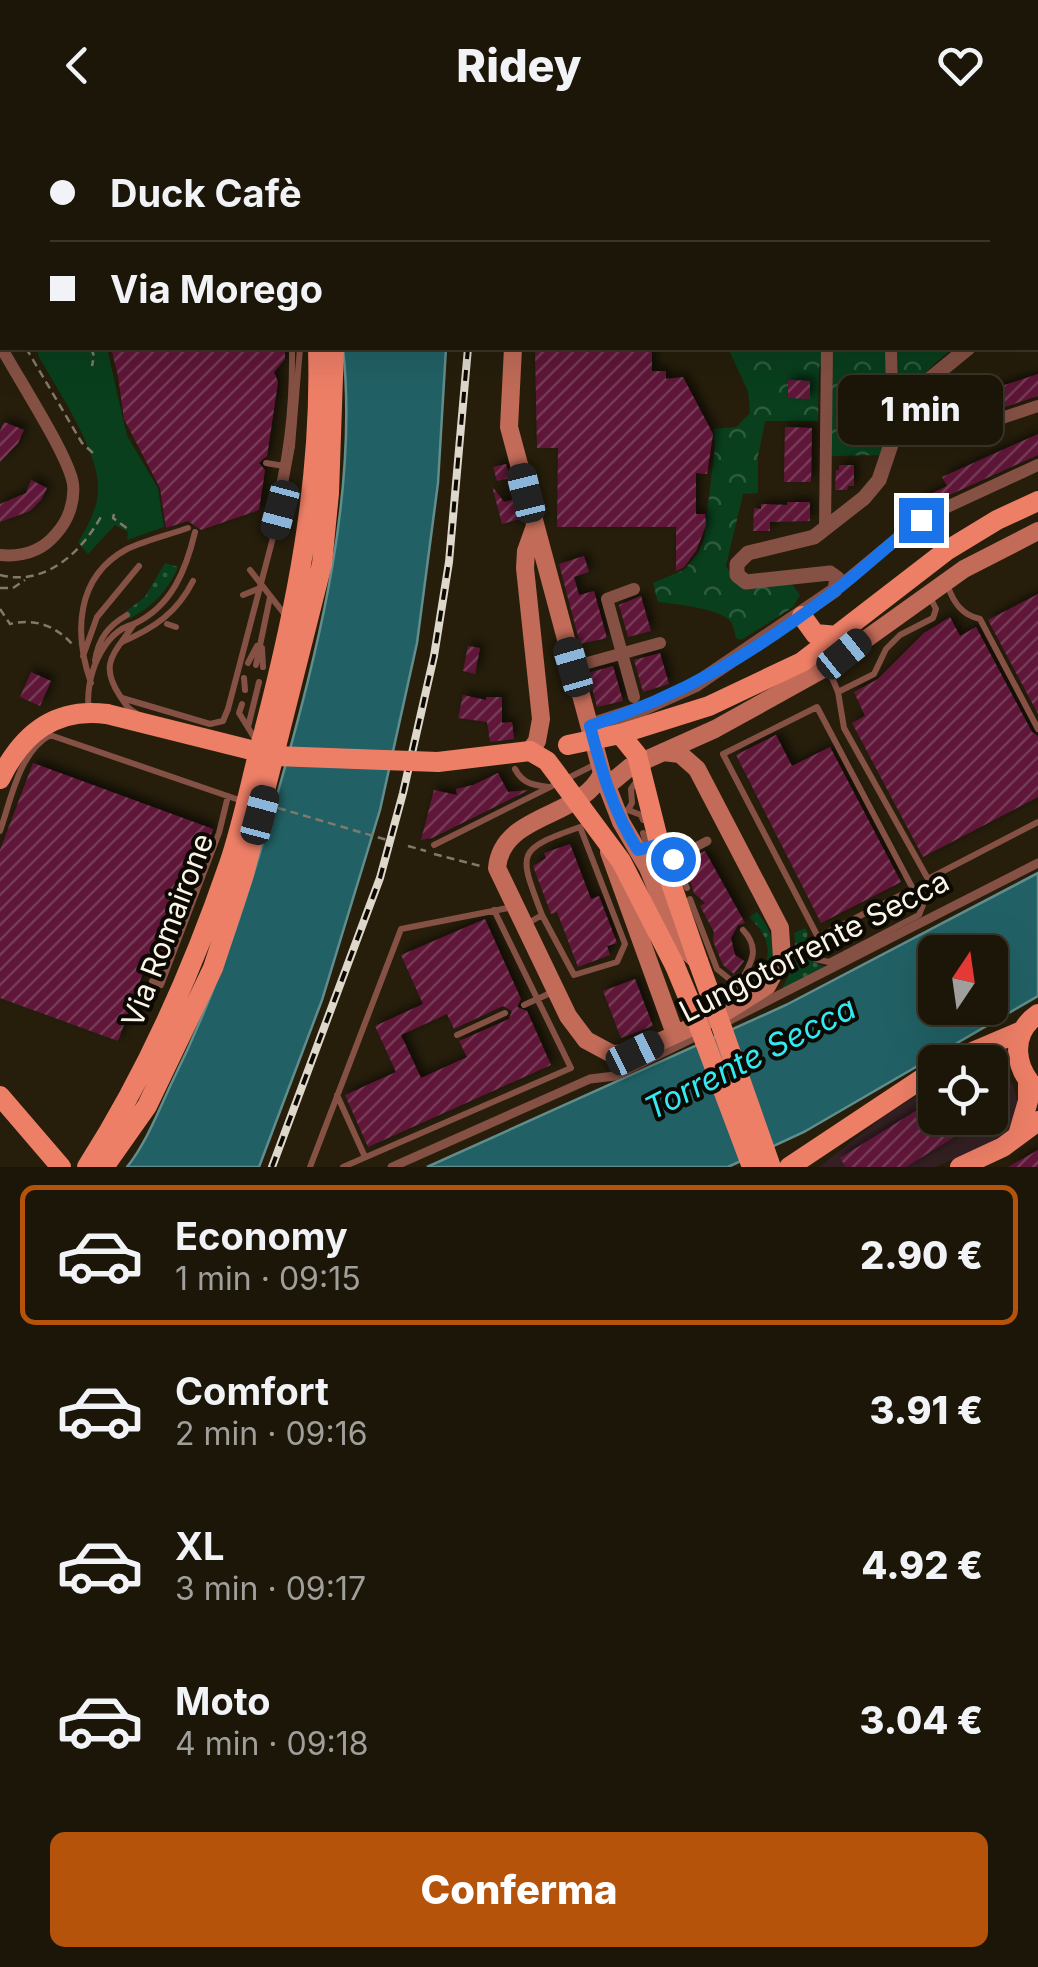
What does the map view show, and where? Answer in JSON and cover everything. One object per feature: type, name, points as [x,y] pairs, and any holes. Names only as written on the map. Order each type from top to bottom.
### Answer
[{"type":"main road","name":"Via Romairone","points":[[100,1166],[204,932],[230,860],[237,799],[268,751],[312,483],[318,350]]},
{"type":"main road","points":[[100,1166],[147,1106],[213,968],[244,874],[268,751],[322,564],[330,493],[334,350]]},
{"type":"main road","points":[[512,350],[509,427],[603,774],[644,840],[679,944],[698,961]]},
{"type":"main road","points":[[0,779],[34,730],[62,716],[106,708],[190,737],[268,751],[438,762],[530,751],[620,734],[710,706],[805,660],[946,551],[1038,501]]},
{"type":"main road","points":[[530,751],[541,719],[525,568],[535,525]]},
{"type":"main road","points":[[663,752],[680,754],[697,769],[780,928],[782,958],[767,986],[742,993],[635,1053],[605,1052],[580,1034],[514,907],[497,868],[500,851],[508,838],[592,790],[603,774],[630,767],[728,722],[827,667],[964,568],[1038,531]]},
{"type":"main road","points":[[802,616],[815,634],[838,636]]},
{"type":"main road","points":[[805,660],[815,634]]},
{"type":"main road","points":[[697,769],[698,747],[728,722]]},
{"type":"main road","points":[[620,734],[637,755],[664,863],[771,1167]]},
{"type":"main road","points":[[555,782],[560,755],[568,745]]},
{"type":"main road","points":[[530,751],[548,760],[555,782],[639,891],[675,966],[752,1167]]},
{"type":"main road","points":[[605,842],[675,1034]]},
{"type":"main road","points":[[675,966],[679,944]]},
{"type":"main road","points":[[990,1045],[1022,1031],[1038,1014]]},
{"type":"main road","points":[[1018,1134],[1028,1101],[1029,1081],[1018,1043],[1022,1031]]},
{"type":"main road","points":[[789,1167],[918,1081]]},
{"type":"main road","points":[[0,1096],[61,1167]]},
{"type":"main road","points":[[962,1166],[1003,1147],[1038,1121]]},
{"type":"street","points":[[0,555],[30,552],[52,539],[66,521],[73,496],[70,470],[3,350]]},
{"type":"street","points":[[825,529],[826,350]]},
{"type":"street","points":[[891,350],[892,390],[901,415]]},
{"type":"street","points":[[836,590],[836,578],[824,572],[746,582],[739,579],[736,570],[739,560],[748,553],[814,537],[864,498],[879,480],[901,415],[919,388],[966,350]]},
{"type":"street","points":[[901,415],[957,432],[1038,406]]},
{"type":"street","points":[[590,726],[644,708],[694,685],[802,616],[921,520],[1038,464]]},
{"type":"street","points":[[634,589],[607,599],[634,697]]},
{"type":"street","points":[[573,667],[660,643]]},
{"type":"street","points":[[673,859],[707,841]]},
{"type":"street","name":"Lungotorrente Secca","points":[[392,1167],[590,1080],[615,1076],[782,995],[1038,862]]},
{"type":"lane","points":[[106,708],[210,724],[223,720],[280,510],[292,446],[296,350]]},
{"type":"lane","points":[[267,530],[284,466],[296,350]]},
{"type":"lane","points":[[266,463],[284,466]]},
{"type":"lane","points":[[191,530],[188,560],[172,592],[134,624],[112,656],[106,708],[82,657],[80,616],[95,578],[124,550],[191,530]]},
{"type":"lane","points":[[82,657],[96,616],[139,566]]},
{"type":"lane","points":[[250,570],[292,622]]},
{"type":"lane","points":[[122,642],[167,618],[192,582]]},
{"type":"lane","points":[[948,586],[953,600],[967,616],[980,618],[1038,729]]},
{"type":"lane","points":[[243,595],[263,587]]},
{"type":"lane","points":[[262,636],[262,655],[255,665],[270,597]]},
{"type":"lane","points":[[838,692],[874,674],[886,649],[900,635],[933,618],[936,609],[930,598]]},
{"type":"lane","points":[[92,683],[98,644],[106,631],[127,616]]},
{"type":"lane","points":[[94,672],[107,641],[121,627],[134,624]]},
{"type":"lane","points":[[167,624],[176,627]]},
{"type":"lane","points":[[262,655],[285,650]]},
{"type":"lane","points":[[830,674],[838,692],[844,728],[928,879],[1038,822]]},
{"type":"lane","points":[[245,690],[251,680],[256,693],[248,727]]},
{"type":"lane","points":[[92,683],[110,682]]},
{"type":"lane","points":[[242,704],[239,714],[268,751]]},
{"type":"lane","points":[[818,937],[723,754],[818,707],[923,905],[919,915],[830,962],[816,960],[811,952],[818,937],[914,889]]},
{"type":"lane","points":[[0,831],[26,760],[34,746],[50,735],[237,799],[219,833],[161,985],[152,981]]},
{"type":"lane","points":[[515,769],[531,785],[603,774]]},
{"type":"lane","points":[[434,845],[555,782]]},
{"type":"lane","points":[[636,782],[631,789],[632,803],[626,811],[641,821]]},
{"type":"lane","points":[[552,812],[563,833]]},
{"type":"lane","points":[[580,827],[625,944],[616,962],[574,976],[542,915],[524,868],[525,859],[538,844],[580,827]]},
{"type":"lane","points":[[644,840],[667,842],[687,888]]},
{"type":"lane","points":[[690,899],[716,969],[742,993],[755,952],[743,930]]},
{"type":"lane","points":[[310,1167],[401,930],[514,907]]},
{"type":"lane","points":[[343,1167],[571,1068],[494,910]]},
{"type":"lane","points":[[523,926],[542,915]]},
{"type":"lane","points":[[524,1005],[555,991]]},
{"type":"lane","points":[[456,1035],[505,1014]]},
{"type":"lane","points":[[337,1095],[366,1157]]},
{"type":"path","points":[[27,350],[82,443],[94,454]]},
{"type":"path","points":[[92,350],[92,366]]},
{"type":"path","points":[[0,588],[23,584],[66,560],[93,531],[103,513]]},
{"type":"path","points":[[114,514],[128,529]]},
{"type":"path","points":[[0,575],[26,579]]},
{"type":"path","points":[[0,610],[10,624],[30,621],[55,629],[82,657]]},
{"type":"path","points":[[269,806],[387,840]]},
{"type":"path","points":[[408,846],[475,866],[497,868]]},
{"type":"shaded area","points":[[1008,1080],[1019,1105],[1008,1133]]},
{"type":"shaded area","points":[[918,1095],[918,1135],[1005,1135],[935,1167],[819,1167],[887,1114]]},
{"type":"green space","points":[[38,350],[107,350],[127,436],[158,488],[164,527],[127,540],[128,532],[115,525],[88,554],[78,543],[96,505],[97,476],[85,440]]},
{"type":"green space","points":[[729,350],[887,350],[882,455],[832,456],[830,365],[819,366],[818,421],[765,421],[758,456],[758,493],[743,494],[726,566],[736,583],[792,584],[800,595],[793,607],[741,640],[736,638],[731,622],[718,613],[658,602],[653,583],[684,570],[698,553],[704,539],[715,446],[713,429],[736,427],[750,413],[748,391]]},
{"type":"green space","points":[[897,350],[950,350],[916,381],[899,385]]},
{"type":"green space","points":[[165,563],[178,567],[169,584],[152,604],[129,619],[125,612],[145,597]]},
{"type":"green space","points":[[757,912],[769,931],[773,951],[768,970],[752,986],[749,982],[755,968],[763,972],[768,956],[764,936],[749,917]]},
{"type":"green space","points":[[805,928],[809,956],[829,967],[781,990],[793,964],[794,933]]},
{"type":"water","points":[[343,350],[446,350],[438,483],[417,643],[380,810],[322,1000],[259,1167],[127,1167],[152,1125],[221,970],[295,729],[332,566],[345,456]]},
{"type":"water","points":[[1038,873],[1038,996],[1008,1013],[1008,935],[920,935]]},
{"type":"water","name":"Torrente Secca","points":[[918,936],[918,1025],[988,1025],[954,1045],[918,1045],[918,1066],[804,1132],[728,1167],[427,1167],[786,1005]]},
{"type":"building","points":[[112,350],[285,350],[285,359],[274,372],[278,382],[267,456],[259,463],[265,470],[259,510],[201,530],[188,521],[166,528],[160,488],[124,419]]},
{"type":"building","points":[[535,350],[652,350],[652,371],[666,371],[666,379],[683,377],[713,434],[707,474],[696,473],[696,514],[705,514],[706,525],[696,551],[676,571],[676,527],[557,527],[558,448],[537,448]]},
{"type":"building","points":[[1038,374],[1038,396],[969,419],[962,399]]},
{"type":"building","points":[[788,380],[810,381],[810,399],[788,398]]},
{"type":"building","points":[[4,422],[24,430],[0,462],[0,431]]},
{"type":"building","points":[[785,427],[812,428],[811,482],[784,482]]},
{"type":"building","points":[[1038,434],[1038,455],[923,507],[920,499],[947,486],[942,477]]},
{"type":"building","points":[[506,464],[510,478],[497,481],[493,467]]},
{"type":"building","points":[[839,465],[854,465],[854,486],[847,490],[835,490]]},
{"type":"building","points":[[31,480],[47,488],[41,500],[30,511],[0,522],[0,504],[26,493]]},
{"type":"building","points":[[492,486],[504,502],[515,499],[520,519],[502,524]]},
{"type":"building","points":[[810,502],[810,521],[770,522],[770,531],[753,531],[754,508]]},
{"type":"building","points":[[584,556],[589,572],[574,577],[579,595],[594,591],[607,638],[580,644],[559,564]]},
{"type":"building","points":[[1038,594],[1038,714],[988,620]]},
{"type":"building","points":[[641,596],[651,631],[628,637],[619,605]]},
{"type":"building","points":[[950,617],[960,636],[976,627],[1032,732],[1038,736],[1038,797],[923,857],[852,723],[865,716],[854,692],[878,679],[924,633]]},
{"type":"building","points":[[468,646],[480,648],[475,674],[463,671]]},
{"type":"building","points":[[660,653],[669,684],[643,692],[634,660]]},
{"type":"building","points":[[613,666],[623,701],[597,707],[588,673]]},
{"type":"building","points":[[31,672],[51,681],[40,706],[20,697]]},
{"type":"building","points":[[463,695],[486,700],[502,697],[502,723],[512,722],[514,739],[490,742],[487,722],[458,718]]},
{"type":"building","points":[[776,735],[792,766],[830,747],[901,882],[821,923],[736,755]]},
{"type":"building","points":[[33,763],[213,829],[158,975],[144,970],[118,1041],[0,998],[0,850]]},
{"type":"building","points":[[498,773],[508,792],[529,790],[421,840],[434,790],[457,795],[456,789]]},
{"type":"building","points":[[570,844],[591,899],[599,896],[617,943],[607,946],[610,955],[578,967],[557,912],[551,914],[533,866],[546,858],[544,853]]},
{"type":"building","points":[[705,851],[745,923],[738,925],[731,938],[735,955],[744,961],[734,974],[723,965],[713,941],[714,932],[700,906],[705,903],[694,893],[684,862]]},
{"type":"building","points":[[485,919],[521,999],[517,1007],[527,1011],[551,1065],[368,1147],[345,1095],[396,1072],[375,1026],[423,1004],[401,955]],"holes":[[[503,1006],[512,1011],[509,1019],[459,1041],[467,1057],[421,1078],[401,1035],[447,1014],[454,1029]]]},
{"type":"building","points":[[635,979],[653,1026],[621,1038],[603,991]]},
{"type":"building","points":[[918,1110],[918,1135],[958,1135],[906,1167],[846,1167],[840,1158]]},
{"type":"building","points":[[1038,1150],[1038,1167],[1008,1167]]},
{"type":"railway","points":[[272,1167],[380,878],[403,793],[434,656],[449,562],[468,350]]},
{"type":"route","points":[[673,859],[665,840],[638,850],[627,834],[602,774],[590,726],[644,708],[694,685],[802,616],[921,520]]}]
